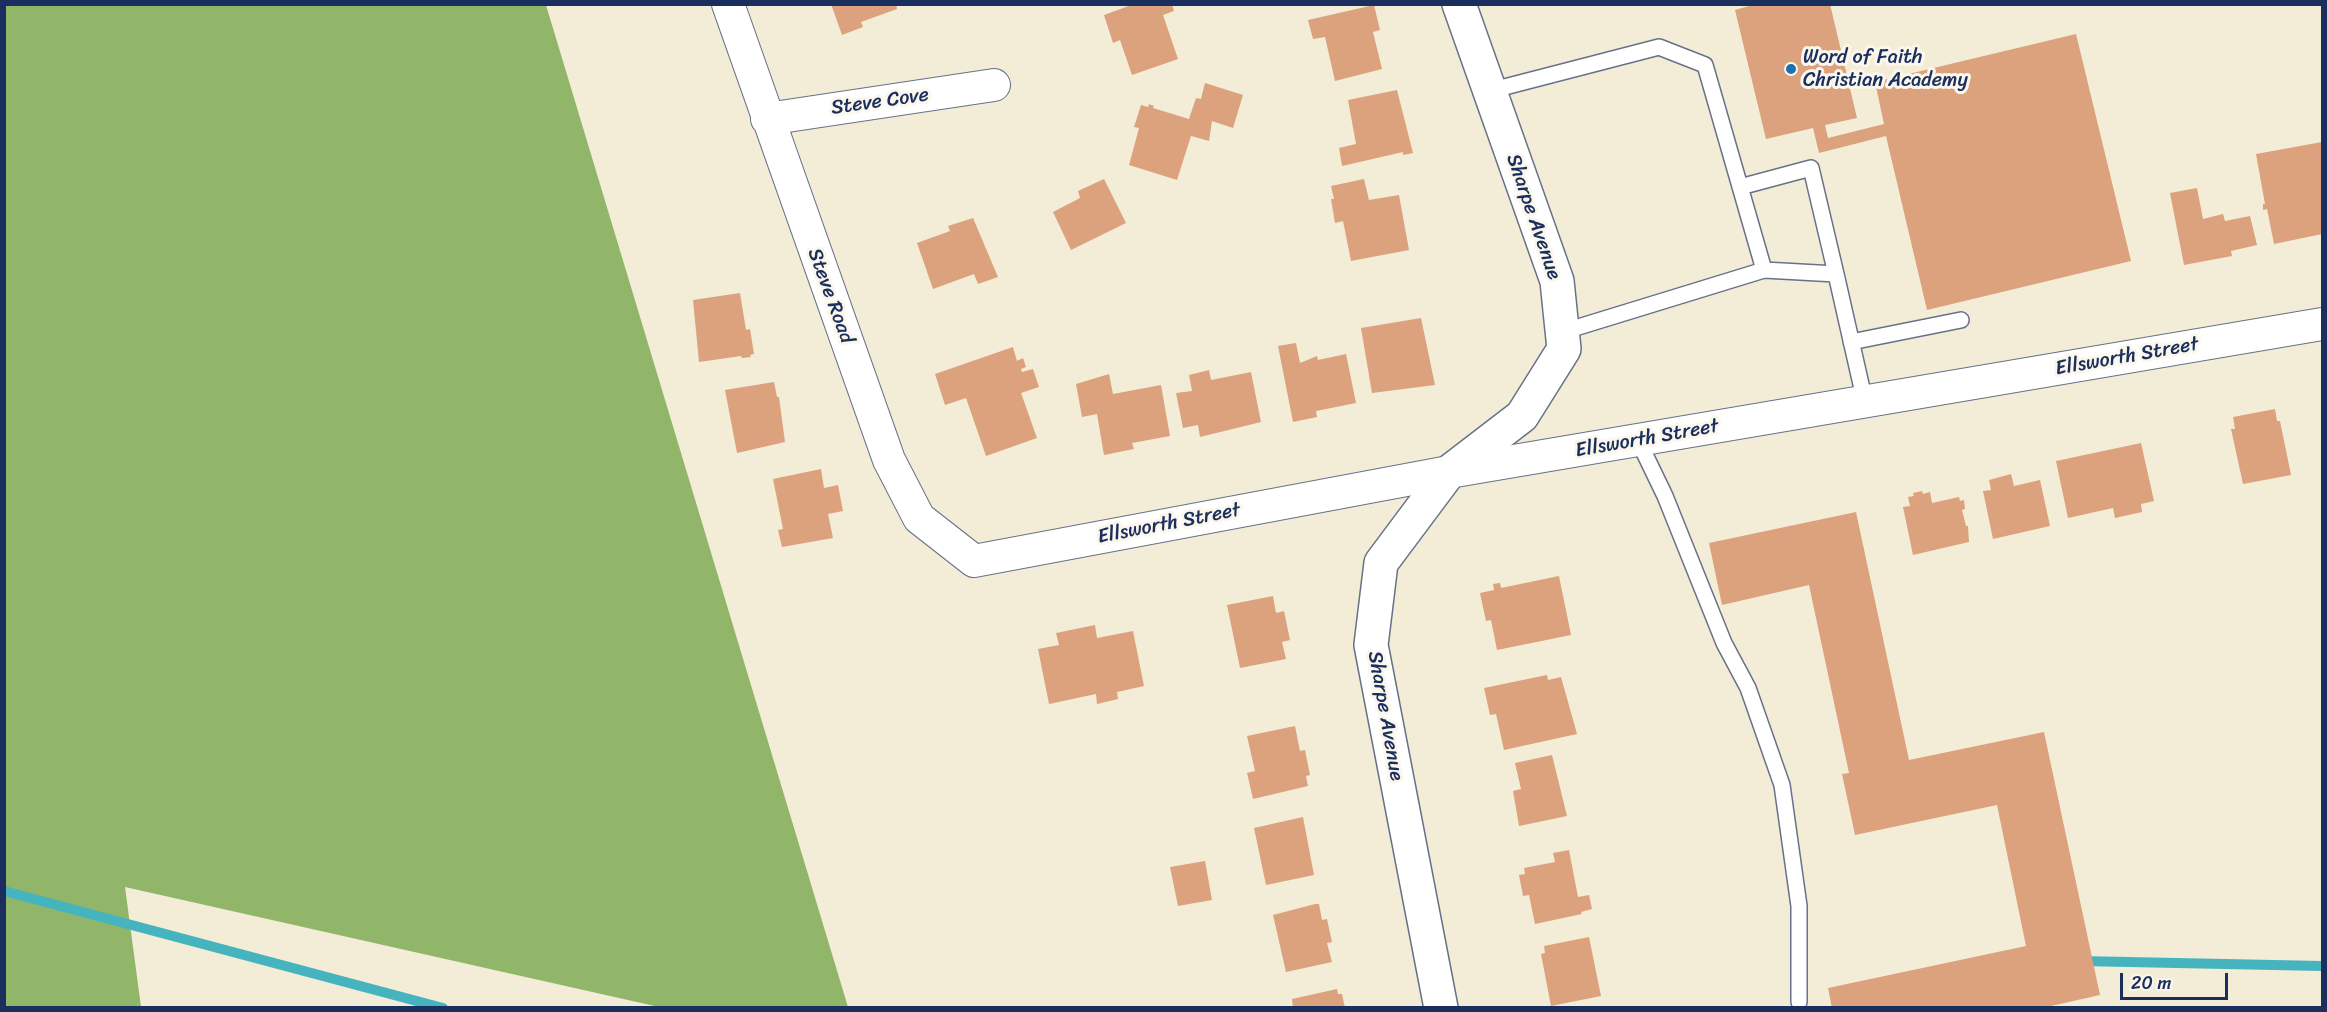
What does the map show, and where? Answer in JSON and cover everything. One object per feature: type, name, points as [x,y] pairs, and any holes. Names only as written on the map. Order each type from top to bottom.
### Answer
[{"type":"street","name":"Steve Road","points":[[728,4],[889,460],[919,518],[974,561]]},
{"type":"street","name":"Sharpe Avenue","points":[[1441,1008],[1371,645],[1381,563],[1449,472],[1522,416],[1564,349],[1557,281],[1459,4]]},
{"type":"street","name":"Steve Cove","points":[[767,119],[994,85]]},
{"type":"street","name":"Ellsworth Street","points":[[974,561],[1449,472],[2322,324]]},
{"type":"lane","points":[[1489,91],[1659,47],[1705,66],[1764,270]]},
{"type":"lane","points":[[1740,187],[1812,168],[1865,402]]},
{"type":"lane","points":[[1562,332],[1764,270],[1836,274]]},
{"type":"lane","points":[[1851,342],[1961,320]]},
{"type":"lane","points":[[1638,440],[1665,496],[1724,643],[1748,688],[1782,785],[1799,906],[1799,1002]]},
{"type":"green space","points":[[5,4],[546,5],[848,1007],[659,1007],[125,887],[141,1007],[5,1007]]},
{"type":"building","points":[[831,4],[896,4],[897,9],[861,22],[863,27],[842,35]]},
{"type":"building","points":[[1134,4],[1172,4],[1174,11],[1163,15],[1178,59],[1132,75],[1120,40],[1113,43],[1104,15]]},
{"type":"building","points":[[1756,4],[1830,4],[1857,118],[1825,125],[1828,138],[1884,124],[1875,82],[2076,34],[2131,261],[1927,310],[1886,136],[1819,153],[1813,128],[1766,139],[1735,10]]},
{"type":"building","points":[[1374,5],[1380,30],[1373,32],[1382,69],[1335,81],[1325,37],[1313,39],[1308,20]]},
{"type":"building","points":[[1205,83],[1243,95],[1233,128],[1212,121],[1209,141],[1191,136],[1177,180],[1129,165],[1139,128],[1134,127],[1141,105],[1148,107],[1149,104],[1154,106],[1153,108],[1189,119],[1196,98],[1201,99]]},
{"type":"building","points":[[1397,90],[1413,153],[1403,155],[1403,152],[1342,166],[1339,148],[1356,144],[1348,100]]},
{"type":"building","points":[[2322,142],[2322,234],[2274,244],[2267,209],[2263,210],[2263,204],[2265,204],[2256,154]]},
{"type":"building","points":[[1104,179],[1126,223],[1071,250],[1053,212],[1080,198],[1078,191]]},
{"type":"building","points":[[1364,179],[1369,200],[1399,195],[1409,250],[1351,261],[1343,221],[1335,223],[1331,186]]},
{"type":"building","points":[[2197,188],[2203,219],[2223,214],[2225,221],[2250,216],[2257,245],[2231,251],[2232,256],[2184,265],[2170,193]]},
{"type":"building","points":[[973,218],[998,277],[978,284],[974,274],[933,289],[917,243],[950,231],[948,226]]},
{"type":"building","points":[[740,293],[746,330],[750,329],[754,354],[750,355],[751,357],[742,358],[741,356],[699,362],[693,300]]},
{"type":"building","points":[[1421,318],[1435,385],[1372,393],[1361,328]]},
{"type":"building","points":[[1296,343],[1300,363],[1317,356],[1318,360],[1346,354],[1356,403],[1316,411],[1317,417],[1293,422],[1278,346]]},
{"type":"building","points":[[1013,347],[1017,361],[1023,358],[1026,367],[1021,369],[1022,372],[1033,369],[1039,387],[1021,393],[1037,438],[986,456],[966,398],[945,405],[935,374]]},
{"type":"building","points":[[1209,370],[1211,380],[1251,372],[1261,422],[1200,437],[1198,425],[1183,428],[1176,393],[1192,391],[1189,375]]},
{"type":"building","points":[[1109,374],[1113,394],[1161,385],[1170,436],[1132,443],[1134,449],[1104,455],[1097,414],[1082,417],[1076,384]]},
{"type":"building","points":[[774,382],[777,397],[779,397],[785,442],[737,453],[725,390]]},
{"type":"building","points":[[2275,409],[2277,421],[2280,421],[2291,475],[2243,484],[2231,429],[2235,429],[2233,417]]},
{"type":"building","points":[[2141,443],[2154,501],[2141,504],[2142,512],[2115,518],[2113,508],[2068,518],[2056,461]]},
{"type":"building","points":[[821,469],[824,488],[838,485],[843,511],[828,514],[833,538],[782,547],[778,530],[783,529],[773,479]]},
{"type":"building","points":[[2011,474],[2014,486],[2040,480],[2050,526],[1993,539],[1983,491],[1991,490],[1989,480]]},
{"type":"building","points":[[1922,491],[1923,494],[1930,492],[1932,503],[1959,497],[1960,501],[1964,500],[1965,509],[1962,510],[1966,526],[1968,526],[1969,542],[1913,555],[1903,507],[1910,506],[1908,497]]},
{"type":"building","points":[[1856,512],[1909,760],[2044,732],[2100,995],[2042,1008],[1832,1008],[1828,988],[2026,946],[1997,805],[1855,835],[1842,774],[1849,773],[1809,585],[1722,605],[1709,543]]},
{"type":"building","points":[[1559,576],[1571,635],[1497,650],[1491,620],[1486,621],[1480,593],[1494,590],[1493,584],[1500,583],[1501,588]]},
{"type":"building","points":[[1273,596],[1276,613],[1284,611],[1290,640],[1282,642],[1286,659],[1240,668],[1227,605]]},
{"type":"building","points":[[1095,625],[1097,638],[1133,631],[1144,686],[1117,692],[1118,699],[1097,704],[1096,694],[1049,704],[1038,649],[1059,645],[1056,633]]},
{"type":"building","points":[[1547,675],[1548,680],[1561,677],[1577,734],[1504,750],[1496,714],[1490,715],[1484,688]]},
{"type":"building","points":[[1295,726],[1300,751],[1305,750],[1310,775],[1306,776],[1308,786],[1253,799],[1247,773],[1255,771],[1247,736]]},
{"type":"building","points":[[1552,755],[1567,816],[1519,826],[1513,791],[1521,789],[1515,763]]},
{"type":"building","points":[[1303,817],[1314,875],[1266,885],[1254,828]]},
{"type":"building","points":[[1569,850],[1578,897],[1589,895],[1592,909],[1581,912],[1582,914],[1535,924],[1529,895],[1523,896],[1519,875],[1525,874],[1524,868],[1555,862],[1553,853]]},
{"type":"building","points":[[1205,861],[1212,900],[1178,906],[1170,867]]},
{"type":"building","points":[[1319,904],[1322,920],[1327,919],[1332,942],[1327,943],[1332,962],[1286,972],[1273,915]]},
{"type":"building","points":[[1589,937],[1601,996],[1551,1006],[1541,954],[1545,953],[1544,946]]},
{"type":"building","points":[[1337,989],[1338,994],[1342,994],[1345,1008],[1293,1008],[1292,999]]},
{"type":"waterway","points":[[4,891],[443,1008]]},
{"type":"waterway","points":[[2080,961],[2322,966]]},
{"type":"place","name":"Word of Faith Christian Academy","points":[[1791,69]]}]
